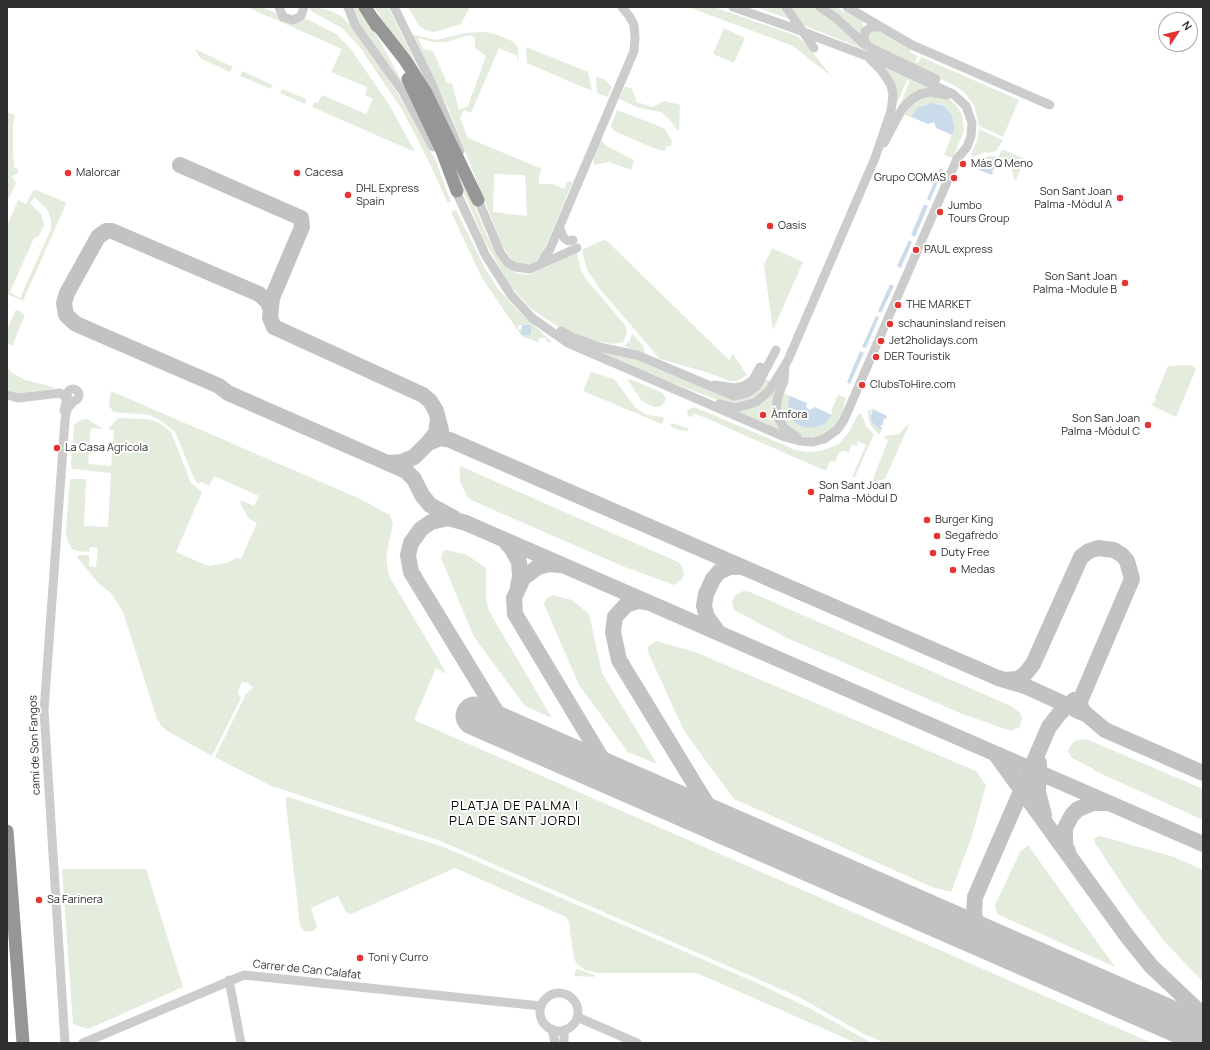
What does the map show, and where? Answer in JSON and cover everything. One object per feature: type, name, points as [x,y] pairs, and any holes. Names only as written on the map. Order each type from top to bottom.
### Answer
[{"type":"highway","points":[[365,7],[396,56],[425,112],[457,191]]},
{"type":"highway","points":[[373,19],[405,60],[426,93],[478,200]]},
{"type":"highway","points":[[7,831],[23,1043]]},
{"type":"highway","points":[[21,1020],[28,1043]]},
{"type":"street","points":[[279,7],[281,14],[290,20],[299,17],[304,7]]},
{"type":"street","points":[[348,7],[355,25],[403,92],[419,119],[457,191],[486,256],[511,296],[532,318],[568,343],[678,392],[785,437],[808,442],[819,441],[829,437],[837,430],[844,420],[954,167],[970,140],[975,135],[977,128],[975,113],[965,98],[949,86],[869,47],[820,7]]},
{"type":"street","points":[[394,7],[450,123],[491,233],[507,262],[515,267],[530,269],[575,244],[564,238],[559,227]]},
{"type":"street","points":[[541,264],[547,255],[634,50],[634,25],[622,7]]},
{"type":"street","points":[[733,7],[796,29],[868,57],[948,91],[958,97],[966,106],[971,117],[970,140]]},
{"type":"street","points":[[786,7],[814,48]]},
{"type":"street","points":[[847,7],[912,45],[1050,105]]},
{"type":"street","points":[[862,15],[866,21],[864,40],[869,47]]},
{"type":"street","points":[[865,32],[871,27],[881,27]]},
{"type":"street","points":[[678,392],[727,407],[745,406],[756,402],[765,395],[786,365],[876,158],[891,111],[893,95],[887,77],[868,57]]},
{"type":"street","points":[[876,158],[906,105],[912,98],[925,93],[943,94],[958,102],[968,119],[970,140]]},
{"type":"street","points":[[532,318],[543,320],[572,337],[600,346],[637,355],[730,395],[747,393],[760,383],[774,354],[774,364],[780,366],[786,365]]},
{"type":"street","points":[[786,365],[784,381],[776,401],[777,414],[781,423],[788,432],[808,442]]},
{"type":"street","points":[[705,384],[741,387],[753,380],[760,367]]},
{"type":"street","name":"camí de Son Fangos","points":[[7,395],[18,398],[60,393],[71,400],[64,411],[65,420],[44,711],[65,1043]]},
{"type":"street","name":"Carrer de Can Calafat","points":[[83,1043],[229,980],[244,975],[541,1006]]},
{"type":"street","points":[[229,980],[241,1043]]},
{"type":"street","points":[[561,993],[573,998],[576,1004],[577,1017],[570,1027],[564,1030],[552,1029],[543,1022],[540,1012],[541,1006],[548,996],[561,993]]},
{"type":"street","points":[[577,1017],[637,1043]]},
{"type":"street","points":[[552,1029],[555,1043]]},
{"type":"street","points":[[564,1030],[564,1043]]},
{"type":"green space","points":[[247,7],[261,7],[276,13],[282,21],[291,24],[307,19],[336,34],[350,48],[390,106],[415,152],[312,107],[315,102],[318,103],[322,95],[366,114],[373,99],[365,95],[367,87],[331,72],[342,49]]},
{"type":"green space","points":[[309,7],[317,7],[331,11],[341,16],[349,24],[385,74],[410,114],[436,161],[451,202],[447,202],[430,164],[403,111],[359,46],[342,28],[311,11]]},
{"type":"green space","points":[[352,7],[358,7],[373,29],[414,103],[396,74],[358,23]]},
{"type":"green space","points":[[374,7],[388,7],[433,98],[391,32]]},
{"type":"green space","points":[[408,7],[470,7],[461,24],[435,32],[428,31],[420,27]]},
{"type":"green space","points":[[688,7],[714,7],[797,36],[806,44],[832,77],[793,46]]},
{"type":"green space","points":[[756,7],[781,7],[789,19]]},
{"type":"green space","points":[[791,7],[817,7],[862,45],[861,48],[803,25]]},
{"type":"green space","points":[[826,7],[836,7],[862,21],[864,27],[860,36]]},
{"type":"green space","points":[[724,28],[745,38],[734,63],[713,54]]},
{"type":"green space","points":[[877,30],[911,49],[910,52],[918,56],[915,62],[918,63],[921,57],[1019,100],[1003,137],[979,126],[974,105],[964,92],[957,87],[868,42],[869,32]]},
{"type":"green space","points":[[485,32],[498,35],[514,42],[518,48],[519,60],[517,59],[518,56],[499,48],[471,113],[464,110],[460,118],[468,138],[542,169],[539,175],[539,184],[553,184],[564,189],[567,181],[572,182],[600,117],[543,253],[536,261],[529,265],[518,264],[512,260],[502,245],[448,108],[412,34],[435,40],[465,33]],"holes":[[[470,35],[475,38],[475,48],[486,56],[468,106],[459,110],[452,84],[447,83],[433,51],[423,49],[418,38],[433,42],[446,42]],[[494,174],[525,175],[527,216],[493,212]]]},
{"type":"green space","points":[[526,47],[588,72],[592,91],[527,63]]},
{"type":"green space","points":[[195,49],[233,67],[230,72],[200,58]]},
{"type":"green space","points":[[883,67],[932,88],[897,111],[910,81],[907,80],[895,108]]},
{"type":"green space","points":[[242,71],[273,85],[271,89],[240,76]]},
{"type":"green space","points":[[596,76],[605,80],[612,87],[608,97],[597,93]]},
{"type":"green space","points":[[625,86],[632,89],[637,102],[652,107],[665,101],[680,105],[679,132],[669,119],[661,112],[639,108],[619,99]]},
{"type":"green space","points":[[282,89],[306,99],[305,104],[280,93]]},
{"type":"green space","points":[[923,95],[947,97],[956,105],[962,114],[964,131],[953,158],[944,155],[955,127],[952,115],[944,106],[938,104],[926,104],[918,107],[911,117],[902,114]]},
{"type":"green space","points":[[424,98],[465,183],[487,236],[502,263],[515,273],[529,275],[577,252],[580,268],[586,279],[625,325],[627,333],[623,342],[613,344],[594,341],[560,328],[530,308],[508,283],[483,238]]},
{"type":"green space","points":[[617,110],[664,128],[672,141],[671,146],[667,146],[665,151],[656,149],[614,131],[611,126]]},
{"type":"green space","points":[[7,112],[15,115],[13,124],[14,168],[17,168],[18,173],[12,176],[16,183],[9,198],[7,197]]},
{"type":"green space","points":[[979,129],[1003,140],[996,151],[986,152],[972,157],[971,154],[977,141]]},
{"type":"green space","points":[[599,137],[605,145],[634,161],[631,170],[609,162],[594,165],[593,151]]},
{"type":"green space","points":[[1002,149],[1025,159],[1016,180],[1014,179],[1011,165],[1002,157],[998,160],[990,159],[984,161],[977,169],[976,164],[979,161],[989,156],[999,157]]},
{"type":"green space","points":[[34,189],[65,202],[66,204],[23,301],[7,294],[7,226],[18,200],[26,204]],"holes":[[[35,197],[48,211],[51,220],[51,229],[20,298],[10,292],[34,238],[39,236],[44,225],[41,214],[30,203]]]},
{"type":"green space","points":[[456,210],[485,268],[498,289],[520,313],[552,342],[547,342],[546,338],[539,338],[539,342],[521,336],[531,325],[518,325],[518,329],[522,329],[521,335],[482,278],[451,212]]},
{"type":"green space","points":[[603,240],[607,241],[729,360],[733,354],[747,375],[737,381],[730,381],[709,373],[660,359],[599,288],[587,270],[582,250]]},
{"type":"green space","points":[[772,248],[803,262],[773,330],[764,265]]},
{"type":"green space","points":[[18,310],[25,315],[12,346],[7,343],[7,330],[15,311]]},
{"type":"green space","points":[[632,333],[643,346],[645,353],[624,346],[630,341]]},
{"type":"green space","points":[[599,351],[635,359],[731,399],[766,379],[771,381],[755,398],[736,404],[722,402],[647,373]]},
{"type":"green space","points":[[1191,365],[1196,369],[1176,417],[1151,405],[1156,400],[1155,397],[1168,366]]},
{"type":"green space","points":[[7,367],[12,373],[25,380],[57,388],[17,394],[7,391]]},
{"type":"green space","points":[[591,372],[614,379],[636,408],[647,415],[663,417],[664,419],[662,424],[583,391]]},
{"type":"green space","points":[[627,379],[663,393],[666,399],[662,406],[654,407],[642,401]]},
{"type":"green space","points":[[780,384],[776,392],[782,432],[733,411]]},
{"type":"green space","points":[[111,391],[358,498],[390,515],[393,523],[386,557],[389,576],[447,674],[436,668],[414,720],[1152,1043],[885,1043],[864,1034],[799,997],[438,840],[271,786],[215,757],[246,694],[253,688],[248,683],[242,682],[238,694],[241,698],[212,756],[169,732],[162,727],[157,719],[123,612],[111,593],[100,585],[77,557],[80,555],[89,555],[89,566],[96,567],[98,548],[90,547],[89,552],[77,551],[72,549],[67,539],[66,529],[70,479],[86,479],[84,526],[108,527],[111,473],[72,469],[74,425],[80,420],[87,419],[103,429],[91,428],[88,464],[111,466],[114,430],[108,429],[118,418],[148,419],[161,424],[171,432],[191,483],[202,492],[176,552],[208,566],[227,563],[236,558],[241,559],[257,523],[249,519],[240,503],[241,500],[254,506],[259,496],[214,476],[209,486],[201,482],[198,484],[194,478],[175,432],[160,420],[149,415],[113,412],[109,405]]},
{"type":"green space","points":[[781,392],[790,396],[789,412],[793,420],[826,423],[833,412],[831,411],[838,395],[846,398],[841,418],[838,424],[827,434],[814,437],[801,436],[792,432],[780,414]]},
{"type":"green space","points":[[694,407],[796,450],[806,452],[821,451],[839,444],[849,432],[858,415],[861,413],[866,426],[874,434],[855,477],[852,477],[866,445],[858,441],[857,446],[852,444],[849,452],[843,451],[839,453],[835,462],[830,461],[826,471],[694,413],[692,417],[688,416],[687,410]]},
{"type":"green space","points":[[873,409],[871,412],[874,424],[881,431],[879,435],[871,426],[868,417],[868,411]]},
{"type":"green space","points":[[671,423],[689,429],[688,431],[678,430],[670,426]]},
{"type":"green space","points":[[908,424],[909,425],[885,479],[872,482],[888,440],[884,438],[885,436],[899,434]]},
{"type":"green space","points":[[460,466],[678,562],[682,566],[684,575],[681,580],[674,585],[622,566],[471,500],[467,496],[460,482]]},
{"type":"green space","points":[[447,550],[467,555],[486,568],[486,599],[489,611],[552,718],[525,706],[474,637],[441,558],[443,551]]},
{"type":"green space","points":[[743,591],[750,592],[1011,706],[1020,713],[1022,718],[1020,727],[1012,731],[960,713],[785,637],[734,610],[732,602],[733,599],[735,595]]},
{"type":"green space","points":[[552,595],[572,600],[589,614],[602,673],[657,764],[628,752],[579,685],[544,604],[545,600]]},
{"type":"green space","points":[[656,641],[695,652],[976,771],[986,785],[971,839],[951,892],[932,887],[734,799],[684,731],[648,652],[648,647]]},
{"type":"green space","points":[[1086,739],[1203,789],[1203,820],[1093,770],[1092,768],[1072,758],[1068,752],[1070,746],[1075,741]]},
{"type":"green space","points":[[288,797],[446,848],[757,983],[809,1008],[872,1043],[856,1043],[697,973],[598,973],[585,970],[577,964],[574,959],[569,922],[566,917],[455,868],[351,914],[346,912],[338,896],[311,908],[317,927],[313,931],[305,932],[300,925],[286,804],[286,798]]},
{"type":"green space","points":[[1100,836],[1174,857],[1203,870],[1203,982],[1164,941],[1130,896],[1095,843],[1094,839]]},
{"type":"green space","points":[[1028,845],[1115,967],[997,913],[995,905],[1020,852]]},
{"type":"green space","points":[[62,869],[146,869],[183,987],[88,1029],[73,1024]]},
{"type":"green space","points":[[578,969],[594,975],[594,977],[575,976],[575,971]]},
{"type":"water","points":[[932,103],[944,106],[952,115],[955,127],[952,135],[936,128],[934,122],[928,124],[911,117],[918,107]]},
{"type":"water","points":[[993,159],[998,160],[997,163],[994,164],[996,167],[993,167],[995,169],[992,170],[992,175],[977,169],[984,161]]},
{"type":"water","points":[[940,168],[943,170],[930,201],[927,199]]},
{"type":"water","points":[[924,204],[928,206],[915,237],[911,235]]},
{"type":"water","points":[[909,240],[912,242],[901,268],[897,266]]},
{"type":"water","points":[[890,284],[894,286],[881,313],[878,311]]},
{"type":"water","points":[[876,316],[879,317],[866,348],[862,347]]},
{"type":"water","points":[[522,325],[531,325],[531,335],[521,335]]},
{"type":"water","points":[[860,351],[864,353],[850,384],[847,382]]},
{"type":"water","points":[[790,396],[807,403],[806,407],[810,410],[815,407],[832,415],[826,423],[820,426],[810,428],[803,427],[796,423],[790,416],[788,404]]},
{"type":"water","points":[[873,409],[887,416],[886,419],[883,419],[884,422],[882,422],[884,424],[880,426],[882,427],[881,431],[872,422],[871,416]]},
{"type":"taxiway","points":[[180,165],[301,218],[302,227],[272,298],[270,318],[274,327],[423,395],[430,401],[436,411],[441,430]]},
{"type":"taxiway","points":[[271,309],[267,301],[259,294],[112,231],[106,231],[98,237],[67,293],[64,303],[66,315],[76,324],[219,386],[228,393],[406,471],[414,479],[422,495],[430,505],[454,518]]},
{"type":"taxiway","points":[[438,419],[436,433],[428,443],[440,438],[450,440],[998,678],[1025,686],[1082,712]]},
{"type":"taxiway","points":[[388,463],[402,462],[414,457],[428,443]]},
{"type":"taxiway","points":[[517,734],[500,718],[411,572],[408,555],[411,543],[421,529],[431,522],[448,518],[466,523],[1203,844]]},
{"type":"taxiway","points":[[505,541],[512,549],[519,562],[520,577],[518,586]]},
{"type":"taxiway","points":[[1005,680],[1018,679],[1025,674],[1033,664],[1081,557],[1089,551],[1098,548],[1114,550],[1122,555],[1127,561],[1132,579],[1080,701],[1081,708],[1086,714]]},
{"type":"taxiway","points":[[559,565],[549,564],[538,567],[523,578],[514,598],[515,614],[605,764],[612,773],[623,780]]},
{"type":"taxiway","points":[[718,632],[707,617],[704,606],[706,594],[713,579],[719,572],[729,567],[741,567]]},
{"type":"taxiway","points":[[646,602],[638,601],[626,605],[615,617],[613,632],[619,660],[711,811],[718,820],[729,827]]},
{"type":"taxiway","points":[[995,943],[986,937],[977,923],[974,915],[975,897],[1049,727],[1059,714],[1074,700]]},
{"type":"taxiway","points":[[1076,710],[1086,714],[1105,730],[1203,773]]},
{"type":"taxiway","points":[[997,756],[1127,936],[1151,966],[1203,1015]]},
{"type":"taxiway","points":[[1039,763],[1038,792],[1044,815]]},
{"type":"taxiway","points":[[1068,851],[1065,845],[1065,828],[1072,815],[1078,809],[1093,803],[1107,803]]},
{"type":"runway","points":[[475,716],[1203,1034]]},
{"type":"place","name":"Más Q Meno","points":[[963,164]]},
{"type":"place","name":"Malorcar","points":[[68,173]]},
{"type":"place","name":"Cacesa","points":[[297,173]]},
{"type":"place","name":"Grupo COMAS","points":[[954,178]]},
{"type":"place","name":"DHL Express Spain","points":[[348,195]]},
{"type":"place","name":"Son Sant Joan Palma -Mòdul A","points":[[1120,198]]},
{"type":"place","name":"Jumbo Tours Group","points":[[940,212]]},
{"type":"place","name":"Oasis","points":[[770,226]]},
{"type":"place","name":"PAUL express","points":[[916,250]]},
{"type":"place","name":"Son Sant Joan Palma -Module B","points":[[1125,283]]},
{"type":"place","name":"THE MARKET","points":[[898,305]]},
{"type":"place","name":"schauninsland reisen","points":[[890,324]]},
{"type":"place","name":"Jet2holidays.com","points":[[881,341]]},
{"type":"place","name":"DER Touristik","points":[[876,357]]},
{"type":"place","name":"ClubsToHire.com","points":[[862,385]]},
{"type":"place","name":"Àmfora","points":[[763,415]]},
{"type":"place","name":"Son San Joan Palma -Mòdul C","points":[[1148,425]]},
{"type":"place","name":"La Casa Agrícola","points":[[57,448]]},
{"type":"place","name":"Son Sant Joan Palma -Mòdul D","points":[[811,492]]},
{"type":"place","name":"Burger King","points":[[927,520]]},
{"type":"place","name":"Segafredo","points":[[937,536]]},
{"type":"place","name":"Duty Free","points":[[933,553]]},
{"type":"place","name":"Medas","points":[[953,570]]},
{"type":"place","name":"Sa Farinera","points":[[39,900]]},
{"type":"place","name":"Toni y Curro","points":[[360,958]]},
{"type":"district","name":"PLATJA DE PALMA I PLA DE SANT JORDI","points":[[515,814]]}]
